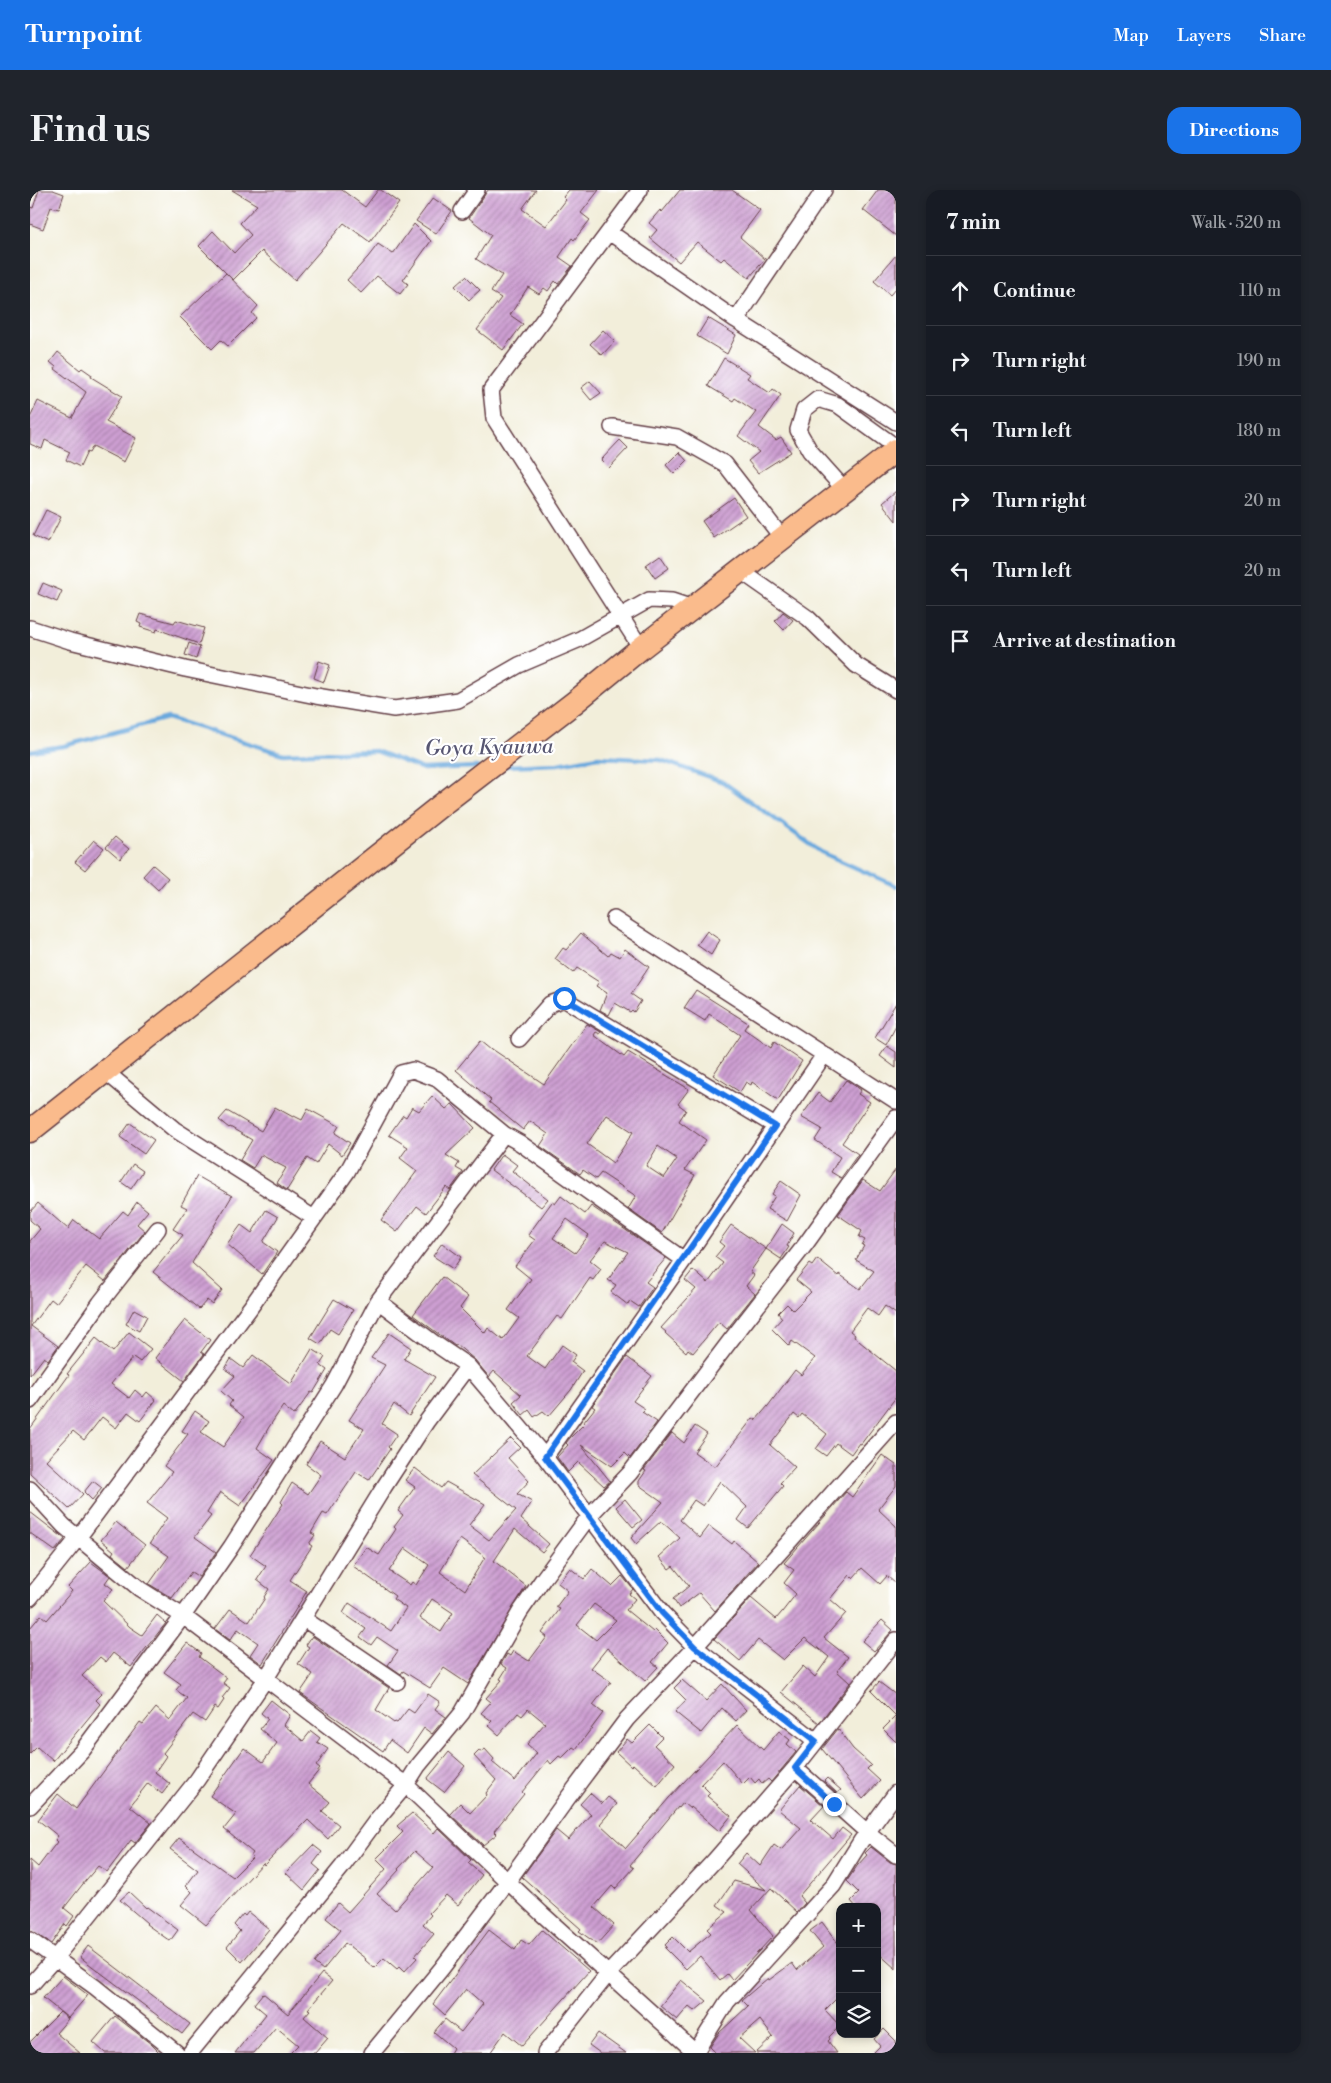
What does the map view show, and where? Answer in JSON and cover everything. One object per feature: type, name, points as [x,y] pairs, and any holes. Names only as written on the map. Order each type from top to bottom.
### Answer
[{"type":"highway","points":[[30,1131],[896,448]]},
{"type":"street","points":[[462,211],[477,190]]},
{"type":"street","points":[[640,190],[490,390],[494,418],[641,648]]},
{"type":"street","points":[[736,320],[824,190]]},
{"type":"street","points":[[608,232],[736,320],[896,422]]},
{"type":"street","points":[[845,490],[810,451],[798,430],[804,410],[818,399],[838,405],[896,448]]},
{"type":"street","points":[[612,427],[677,437],[725,464],[748,491],[783,539]]},
{"type":"street","points":[[741,571],[808,618],[856,665],[896,690]]},
{"type":"street","points":[[30,628],[70,641],[185,669],[316,696],[394,709],[458,700],[519,666],[580,639],[649,600],[672,601],[693,608]]},
{"type":"street","points":[[614,919],[896,1101]]},
{"type":"street","points":[[519,1038],[550,1004],[564,998],[775,1126]]},
{"type":"street","points":[[545,1457],[684,1260],[824,1054]]},
{"type":"street","points":[[30,1598],[78,1538],[244,1316],[347,1172],[401,1073],[413,1070],[437,1079],[504,1134],[520,1143],[684,1260]]},
{"type":"street","points":[[106,1072],[174,1129],[314,1218]]},
{"type":"street","points":[[190,2053],[406,1785],[418,1766],[462,1712],[520,1612],[590,1515],[630,1472],[805,1245],[896,1118]]},
{"type":"street","points":[[30,1806],[82,1751],[231,1547],[334,1385],[378,1301],[504,1134]]},
{"type":"street","points":[[30,1401],[100,1303],[158,1229]]},
{"type":"street","points":[[378,1301],[468,1366],[545,1457],[662,1613],[695,1647],[816,1741]]},
{"type":"street","points":[[30,1986],[55,1958],[197,1780],[304,1619],[405,1454],[468,1366]]},
{"type":"street","points":[[372,2053],[442,1968],[627,1719],[695,1647],[896,1422]]},
{"type":"street","points":[[30,1489],[64,1526],[140,1589],[182,1616],[406,1785],[695,2053],[727,2002],[834,1886],[867,1832],[896,1793]]},
{"type":"street","points":[[304,1619],[397,1682]]},
{"type":"street","points":[[545,2053],[608,1974],[714,1861],[795,1768],[896,1640]]},
{"type":"street","points":[[795,1768],[867,1832],[896,1855]]},
{"type":"street","points":[[30,1940],[95,1987],[177,2053]]},
{"type":"building","points":[[39,190],[53,190],[64,194],[59,209],[51,207],[43,229],[30,224],[30,207],[33,208]]},
{"type":"building","points":[[232,190],[342,190],[365,207],[378,190],[381,190],[399,203],[370,242],[344,223],[295,280],[262,251],[233,280],[199,246],[213,231],[234,253],[251,235],[240,223],[257,205]]},
{"type":"building","points":[[488,190],[536,190],[522,209],[546,226],[566,200],[563,197],[569,190],[599,190],[581,213],[590,220],[574,240],[572,238],[559,257],[572,266],[558,284],[555,281],[548,291],[544,288],[539,294],[528,287],[510,315],[523,324],[503,350],[477,330],[501,298],[491,292],[502,275],[476,259],[491,235],[469,218]]},
{"type":"building","points":[[680,190],[732,190],[760,210],[740,237],[765,259],[749,278],[724,258],[721,261],[697,242],[679,262],[650,238],[657,230],[649,223],[660,210],[662,212]]},
{"type":"building","points":[[878,190],[896,190],[896,236],[863,210]]},
{"type":"building","points":[[433,198],[452,211],[436,234],[416,221]]},
{"type":"building","points":[[414,224],[431,241],[403,280],[408,284],[400,294],[377,276],[361,293],[347,280],[378,244],[393,254]]},
{"type":"building","points":[[896,255],[896,288],[890,295],[874,281]]},
{"type":"building","points":[[226,273],[258,306],[252,313],[256,318],[228,346],[221,340],[212,349],[180,317]]},
{"type":"building","points":[[466,276],[480,290],[469,300],[455,286]]},
{"type":"building","points":[[708,318],[736,335],[727,354],[697,336]]},
{"type":"building","points":[[603,330],[615,341],[602,355],[590,344]]},
{"type":"building","points":[[58,352],[80,370],[82,368],[92,375],[91,377],[122,396],[106,422],[136,438],[124,462],[93,446],[89,453],[87,452],[80,467],[66,460],[70,452],[45,440],[42,449],[30,444],[30,418],[38,401],[72,418],[86,392],[55,369],[56,367],[50,362]]},
{"type":"building","points":[[724,358],[750,374],[747,378],[770,393],[773,389],[781,395],[759,427],[776,440],[781,437],[791,452],[758,473],[748,461],[759,452],[738,436],[756,412],[735,398],[733,401],[708,386]]},
{"type":"building","points":[[590,381],[601,393],[591,400],[581,388]]},
{"type":"building","points":[[620,440],[628,448],[609,468],[601,460]]},
{"type":"building","points":[[679,452],[687,461],[674,474],[666,465]]},
{"type":"building","points":[[896,491],[896,521],[882,503]]},
{"type":"building","points":[[734,498],[746,516],[714,538],[702,521]]},
{"type":"building","points":[[46,510],[61,517],[48,543],[33,536]]},
{"type":"building","points":[[660,555],[669,568],[655,578],[646,565]]},
{"type":"building","points":[[43,583],[62,591],[57,602],[38,594]]},
{"type":"building","points":[[783,612],[793,620],[784,630],[775,621]]},
{"type":"building","points":[[140,614],[174,623],[176,620],[204,628],[199,644],[157,629],[156,632],[140,627],[141,624],[137,622]]},
{"type":"building","points":[[189,643],[200,647],[196,659],[185,655]]},
{"type":"building","points":[[319,661],[330,665],[324,682],[314,678]]},
{"type":"building","points":[[115,837],[129,849],[120,859],[106,847]]},
{"type":"building","points":[[94,840],[104,848],[85,870],[75,862]]},
{"type":"building","points":[[153,865],[168,878],[158,890],[143,876]]},
{"type":"building","points":[[707,931],[720,940],[711,955],[697,945]]},
{"type":"building","points":[[581,933],[608,956],[611,952],[620,957],[625,949],[649,967],[631,994],[641,1001],[634,1012],[632,1010],[630,1012],[615,1003],[609,1015],[600,1010],[607,993],[596,986],[599,982],[577,968],[573,973],[555,959],[563,948],[566,950]]},
{"type":"building","points":[[696,990],[748,1023],[744,1029],[771,1048],[774,1042],[802,1061],[778,1100],[752,1082],[751,1085],[746,1082],[740,1092],[713,1075],[740,1035],[709,1014],[705,1021],[684,1008]]},
{"type":"building","points":[[896,1003],[896,1026],[886,1045],[875,1038]]},
{"type":"building","points":[[587,1024],[601,1032],[600,1034],[596,1032],[594,1035],[624,1057],[628,1052],[689,1089],[678,1104],[686,1110],[679,1121],[706,1140],[685,1170],[695,1175],[662,1233],[628,1209],[636,1196],[601,1173],[596,1179],[583,1170],[580,1174],[540,1146],[548,1134],[530,1121],[523,1130],[489,1102],[491,1100],[456,1070],[480,1041],[544,1084]],"holes":[[[607,1115],[633,1132],[613,1163],[587,1144]],[[658,1146],[677,1159],[664,1178],[646,1166]]]},
{"type":"building","points":[[887,1046],[896,1052],[896,1068],[880,1056]]},
{"type":"building","points":[[846,1080],[861,1090],[858,1094],[870,1102],[842,1143],[858,1154],[841,1178],[831,1172],[840,1157],[815,1140],[822,1129],[801,1117],[818,1093],[830,1102]]},
{"type":"building","points":[[432,1096],[446,1109],[452,1104],[475,1128],[446,1155],[459,1163],[456,1168],[463,1172],[450,1190],[446,1187],[426,1213],[417,1206],[397,1232],[381,1220],[417,1171],[400,1158],[408,1147],[389,1135],[403,1115],[406,1117],[412,1107],[419,1111]]},
{"type":"building","points":[[275,1107],[302,1120],[308,1109],[339,1126],[335,1133],[350,1143],[342,1155],[328,1144],[316,1164],[307,1158],[287,1190],[277,1183],[286,1168],[261,1155],[253,1168],[240,1160],[252,1140],[229,1128],[219,1120],[227,1111],[261,1131]]},
{"type":"building","points":[[130,1123],[154,1140],[144,1154],[120,1137]]},
{"type":"building","points":[[502,1154],[517,1165],[512,1171],[548,1199],[541,1207],[491,1170]]},
{"type":"building","points":[[133,1164],[143,1171],[131,1189],[121,1182]]},
{"type":"building","points":[[896,1169],[896,1314],[885,1306],[878,1316],[867,1308],[850,1331],[855,1335],[854,1337],[896,1371],[896,1397],[861,1444],[859,1443],[851,1454],[836,1443],[826,1456],[816,1449],[827,1434],[802,1414],[799,1418],[794,1414],[770,1445],[795,1467],[780,1483],[783,1486],[748,1528],[738,1520],[747,1507],[720,1481],[703,1506],[694,1500],[680,1520],[700,1538],[709,1526],[732,1544],[734,1541],[758,1562],[715,1611],[699,1593],[679,1608],[673,1599],[689,1586],[673,1566],[669,1569],[659,1557],[680,1538],[661,1521],[636,1544],[631,1538],[663,1502],[639,1485],[639,1481],[646,1471],[644,1470],[672,1433],[684,1443],[695,1426],[707,1434],[694,1452],[715,1467],[753,1418],[756,1420],[768,1406],[795,1370],[801,1375],[815,1358],[792,1341],[789,1346],[772,1329],[782,1318],[778,1313],[787,1304],[793,1310],[811,1292],[796,1280],[809,1264],[812,1266],[817,1259],[838,1276],[839,1274],[860,1289],[874,1271],[856,1260],[864,1246],[862,1245],[865,1240],[859,1237],[862,1231],[838,1215],[863,1180],[880,1191]]},
{"type":"building","points":[[197,1176],[232,1196],[192,1263],[222,1290],[212,1304],[207,1300],[199,1309],[153,1272],[183,1235],[173,1229],[187,1208],[181,1205]]},
{"type":"building","points":[[781,1181],[801,1195],[787,1221],[767,1209],[775,1196],[772,1194]]},
{"type":"building","points":[[561,1196],[585,1214],[591,1206],[666,1258],[646,1282],[653,1287],[639,1307],[630,1301],[628,1305],[611,1292],[616,1285],[608,1280],[628,1252],[605,1241],[590,1260],[601,1269],[593,1280],[590,1278],[562,1319],[557,1316],[527,1356],[545,1369],[562,1345],[576,1355],[571,1362],[583,1371],[571,1390],[549,1416],[543,1411],[534,1417],[529,1410],[523,1415],[513,1402],[521,1395],[494,1371],[489,1377],[475,1360],[457,1345],[455,1346],[413,1315],[442,1277],[468,1297],[460,1308],[485,1333],[488,1328],[503,1340],[519,1318],[508,1310],[531,1279],[515,1266],[535,1240],[528,1235],[552,1202],[555,1204]],"holes":[[[567,1219],[589,1235],[575,1253],[553,1238]]]},
{"type":"building","points":[[137,1202],[148,1211],[137,1224],[145,1231],[105,1281],[86,1266],[56,1303],[51,1299],[31,1326],[58,1346],[48,1360],[44,1357],[30,1375],[30,1241],[40,1229],[30,1220],[30,1212],[38,1203],[68,1229],[74,1220],[99,1239],[123,1211],[128,1215]]},
{"type":"building","points":[[266,1210],[278,1217],[263,1242],[277,1252],[262,1274],[227,1244],[241,1225],[252,1233]]},
{"type":"building","points":[[782,1224],[794,1233],[787,1246],[789,1247],[781,1259],[766,1249]]},
{"type":"building","points":[[731,1225],[766,1249],[750,1272],[754,1275],[746,1286],[755,1294],[727,1329],[719,1322],[693,1353],[688,1349],[686,1352],[661,1328],[696,1289],[685,1280],[693,1270],[708,1283],[723,1263],[715,1257],[724,1246],[719,1242]]},
{"type":"building","points":[[442,1243],[461,1257],[453,1269],[433,1256]]},
{"type":"building","points":[[334,1299],[353,1310],[338,1334],[330,1329],[320,1344],[310,1338]]},
{"type":"building","points":[[134,1309],[147,1316],[139,1331],[126,1324]]},
{"type":"building","points":[[185,1320],[210,1340],[201,1352],[204,1354],[184,1381],[155,1358]]},
{"type":"building","points":[[129,1332],[151,1349],[140,1362],[133,1357],[111,1384],[129,1398],[135,1390],[143,1397],[147,1392],[156,1400],[140,1421],[128,1412],[116,1428],[102,1417],[84,1440],[73,1431],[46,1460],[83,1494],[69,1509],[30,1473],[30,1429],[69,1375],[67,1374],[96,1338],[113,1352]]},
{"type":"building","points":[[389,1333],[411,1348],[404,1359],[435,1377],[409,1416],[394,1404],[382,1424],[397,1434],[388,1447],[390,1449],[369,1480],[356,1472],[327,1515],[323,1513],[311,1533],[315,1535],[309,1544],[312,1546],[290,1580],[307,1591],[262,1664],[250,1655],[258,1643],[238,1629],[230,1640],[215,1629],[230,1609],[249,1622],[265,1598],[269,1589],[257,1580],[266,1566],[250,1555],[283,1504],[281,1502],[292,1483],[308,1494],[321,1475],[306,1464],[320,1441],[345,1457],[364,1429],[349,1420],[385,1365],[371,1358]]},
{"type":"building","points":[[312,1349],[325,1357],[320,1365],[327,1370],[313,1393],[311,1392],[294,1415],[283,1406],[269,1427],[257,1448],[274,1460],[240,1506],[220,1492],[207,1513],[211,1516],[195,1537],[216,1552],[199,1577],[191,1572],[172,1598],[149,1584],[169,1556],[150,1543],[167,1518],[147,1503],[172,1472],[164,1466],[188,1434],[182,1431],[195,1411],[209,1421],[201,1432],[223,1447],[244,1417],[229,1405],[232,1401],[221,1391],[235,1376],[225,1369],[231,1359],[243,1368],[253,1355],[291,1384]]},
{"type":"building","points":[[627,1357],[652,1376],[633,1401],[645,1409],[642,1412],[657,1422],[630,1458],[625,1453],[612,1466],[581,1445],[610,1481],[604,1486],[578,1462],[568,1472],[557,1457],[568,1445],[566,1443],[570,1438],[584,1424],[595,1408],[592,1406]]},
{"type":"building","points":[[511,1438],[520,1447],[508,1458],[529,1481],[517,1494],[532,1502],[521,1519],[549,1544],[542,1552],[515,1529],[494,1561],[526,1586],[468,1684],[444,1668],[430,1688],[403,1671],[401,1674],[388,1665],[398,1651],[377,1637],[371,1645],[360,1637],[366,1629],[343,1613],[349,1603],[391,1631],[406,1608],[393,1599],[395,1596],[353,1566],[366,1547],[379,1555],[396,1529],[394,1527],[403,1515],[398,1511],[415,1487],[405,1480],[415,1468],[441,1488],[446,1482],[485,1504],[469,1525],[489,1540],[516,1510],[472,1475]],"holes":[[[460,1539],[485,1557],[465,1590],[440,1572]],[[405,1548],[429,1565],[416,1585],[412,1582],[410,1585],[389,1571]],[[432,1599],[453,1613],[441,1632],[420,1618]]]},
{"type":"building","points":[[882,1455],[896,1465],[896,1486],[878,1509],[896,1526],[896,1584],[887,1576],[880,1584],[862,1568],[853,1578],[850,1575],[830,1599],[846,1613],[824,1638],[848,1657],[837,1671],[850,1683],[819,1723],[781,1692],[803,1666],[815,1677],[829,1657],[805,1638],[783,1660],[758,1640],[740,1661],[714,1639],[751,1598],[776,1619],[796,1594],[784,1583],[794,1570],[784,1563],[846,1492],[852,1497]]},
{"type":"building","points":[[93,1481],[102,1488],[92,1500],[84,1492]]},
{"type":"building","points":[[625,1499],[642,1520],[633,1527],[616,1507]]},
{"type":"building","points":[[30,1512],[65,1539],[55,1551],[30,1533]]},
{"type":"building","points":[[116,1522],[145,1545],[128,1567],[112,1554],[114,1551],[101,1540]]},
{"type":"building","points":[[91,1562],[110,1576],[105,1583],[113,1589],[103,1601],[130,1627],[142,1635],[157,1615],[166,1623],[131,1667],[113,1653],[106,1662],[100,1657],[82,1676],[102,1694],[96,1700],[100,1704],[53,1761],[37,1747],[30,1754],[30,1628],[41,1615],[47,1620],[72,1591],[68,1587]]},
{"type":"building","points":[[570,1568],[584,1579],[592,1569],[612,1586],[622,1576],[633,1589],[629,1594],[635,1599],[626,1610],[653,1632],[655,1630],[668,1643],[652,1662],[658,1667],[645,1681],[607,1648],[591,1668],[611,1682],[593,1705],[603,1713],[576,1749],[573,1747],[562,1758],[559,1756],[551,1764],[548,1760],[494,1831],[497,1834],[483,1845],[450,1814],[460,1803],[470,1813],[487,1795],[486,1793],[496,1780],[474,1756],[479,1751],[481,1752],[485,1749],[494,1759],[492,1762],[515,1781],[537,1753],[527,1744],[545,1723],[528,1709],[522,1716],[518,1713],[499,1735],[488,1725],[492,1721],[481,1713],[491,1702],[486,1698],[502,1680],[500,1679],[507,1668],[501,1664],[507,1654],[510,1656],[513,1651],[529,1661],[547,1637],[542,1633],[560,1609],[556,1607],[568,1591],[558,1583]],"holes":[[[594,1604],[616,1620],[596,1640],[577,1625]]]},
{"type":"building","points":[[882,1620],[893,1630],[874,1651],[862,1641]]},
{"type":"building","points":[[312,1636],[389,1688],[376,1710],[394,1723],[397,1723],[408,1709],[414,1713],[428,1694],[440,1702],[435,1709],[446,1717],[432,1734],[424,1728],[407,1753],[390,1740],[383,1751],[300,1693],[313,1674],[298,1664],[309,1647],[306,1645]]},
{"type":"building","points":[[187,1643],[201,1653],[199,1657],[227,1678],[223,1683],[230,1688],[222,1698],[224,1700],[218,1709],[215,1707],[205,1722],[193,1714],[163,1753],[166,1756],[155,1772],[170,1784],[162,1794],[148,1783],[130,1806],[151,1823],[135,1843],[131,1840],[107,1872],[98,1866],[86,1880],[64,1908],[74,1916],[67,1926],[65,1924],[51,1944],[30,1930],[30,1860],[38,1867],[57,1842],[55,1840],[58,1836],[38,1820],[58,1794],[76,1809],[140,1722],[143,1724],[156,1708],[170,1720],[187,1698],[176,1690],[181,1684],[164,1672]]},
{"type":"building","points":[[682,1680],[706,1701],[722,1684],[746,1710],[736,1721],[722,1708],[701,1733],[675,1712],[686,1700],[674,1688]]},
{"type":"building","points":[[879,1682],[896,1695],[896,1716],[871,1691]]},
{"type":"building","points":[[271,1700],[290,1715],[284,1725],[303,1741],[311,1731],[320,1738],[317,1742],[328,1749],[316,1766],[320,1769],[308,1784],[330,1802],[322,1811],[339,1825],[328,1839],[308,1820],[264,1865],[263,1863],[206,1925],[181,1905],[192,1892],[186,1886],[198,1870],[170,1849],[179,1838],[233,1877],[253,1857],[251,1856],[253,1853],[224,1829],[236,1814],[210,1796],[244,1748],[263,1762],[277,1743],[260,1729],[268,1719],[261,1713]]},
{"type":"building","points":[[896,1716],[896,1742],[883,1729]]},
{"type":"building","points":[[650,1725],[662,1737],[654,1745],[675,1764],[657,1786],[633,1764],[631,1766],[616,1752],[627,1739],[632,1743]]},
{"type":"building","points":[[737,1725],[763,1750],[779,1731],[790,1740],[787,1744],[796,1752],[771,1782],[768,1779],[762,1784],[759,1779],[755,1783],[750,1777],[743,1784],[723,1761],[701,1784],[710,1793],[707,1796],[731,1816],[719,1831],[691,1807],[690,1809],[683,1803],[678,1807],[630,1865],[634,1868],[615,1889],[612,1886],[594,1907],[614,1925],[597,1944],[579,1931],[581,1929],[522,1877],[556,1830],[568,1840],[591,1814],[580,1804],[590,1793],[602,1804],[608,1797],[617,1804],[600,1824],[626,1848],[669,1798]]},
{"type":"building","points":[[838,1729],[853,1749],[871,1765],[867,1769],[880,1781],[863,1799],[822,1749]]},
{"type":"building","points":[[449,1752],[465,1766],[444,1792],[427,1779]]},
{"type":"building","points":[[827,1778],[841,1790],[837,1793],[824,1781]]},
{"type":"building","points":[[800,1785],[824,1806],[811,1820],[833,1839],[842,1828],[851,1835],[799,1896],[805,1903],[797,1912],[771,1888],[751,1910],[773,1936],[732,1980],[727,1974],[720,1980],[700,1956],[686,1969],[665,1948],[667,1947],[665,1945],[673,1937],[688,1952],[711,1933],[707,1929],[727,1912],[717,1905],[734,1881],[766,1890],[737,1864],[746,1853],[760,1866],[774,1845],[781,1850],[801,1828],[779,1810]]},
{"type":"building","points":[[412,1813],[434,1833],[438,1828],[471,1860],[468,1863],[482,1875],[458,1905],[446,1895],[429,1913],[431,1915],[423,1924],[434,1934],[415,1956],[417,1958],[404,1972],[399,1967],[397,1969],[384,1958],[374,1968],[366,1959],[345,1943],[323,1970],[314,1963],[341,1930],[326,1918],[338,1903],[348,1912],[386,1869],[376,1859],[403,1832],[397,1826]],"holes":[[[415,1851],[433,1867],[395,1910],[377,1894]]]},
{"type":"building","points":[[313,1845],[322,1852],[313,1864],[320,1870],[304,1890],[286,1873]]},
{"type":"building","points":[[871,1847],[890,1862],[896,1864],[896,1969],[881,1956],[881,1903],[853,1903],[851,1901],[859,1893],[847,1881],[867,1855],[865,1853]]},
{"type":"building","points":[[129,1892],[146,1908],[178,1930],[170,1941],[146,1924],[120,1900]]},
{"type":"building","points":[[248,1912],[269,1929],[242,1962],[227,1947],[240,1931],[234,1925],[243,1914],[245,1916]]},
{"type":"building","points":[[822,1922],[836,1941],[836,1999],[825,2010],[836,2022],[836,2030],[829,2037],[828,2041],[837,2053],[756,2053],[773,2037],[760,2020],[739,2038],[755,2053],[716,2053],[710,2047],[719,2033],[748,2006],[742,2000],[768,1978],[769,1980],[792,1963],[797,1970],[823,1947],[810,1931]]},
{"type":"building","points":[[489,1930],[515,1950],[521,1940],[529,1945],[542,1930],[589,1971],[522,2046],[505,2032],[490,2053],[450,2053],[453,2048],[434,2032],[445,2019],[461,2032],[483,2004],[466,1989],[445,2015],[433,2004]]},
{"type":"building","points":[[88,1946],[190,2024],[182,2034],[80,1957]]},
{"type":"building","points":[[322,1973],[332,1981],[308,2009],[310,2010],[304,2017],[328,2038],[315,2053],[290,2053],[298,2045],[276,2027],[254,2053],[235,2053],[266,2014],[254,2004],[263,1993],[288,2014]]},
{"type":"building","points":[[63,1976],[88,1995],[68,2018],[43,1998]]},
{"type":"building","points":[[681,1980],[707,2001],[695,2011],[689,2006],[677,2020],[660,2006]]},
{"type":"building","points":[[60,2012],[68,2019],[56,2033],[80,2053],[30,2053],[30,2042]]},
{"type":"building","points":[[115,2016],[160,2053],[105,2053],[93,2042]]},
{"type":"building","points":[[884,2029],[896,2041],[896,2053],[873,2053],[880,2046],[874,2039],[881,2038],[881,2032]]},
{"type":"building","points":[[598,2033],[626,2053],[600,2053],[589,2045]]},
{"type":"waterway","name":"Goya Kyauwa","points":[[30,751],[64,746],[168,718],[283,754],[376,751],[423,769],[477,767]]},
{"type":"waterway","name":"Goya Kyauwa","points":[[504,766],[558,764],[598,757],[661,760],[723,782],[821,852],[896,886]]},
{"type":"route","points":[[564,998],[775,1126],[684,1260],[545,1457],[662,1613],[695,1647],[816,1741],[795,1768],[834,1804]]}]
